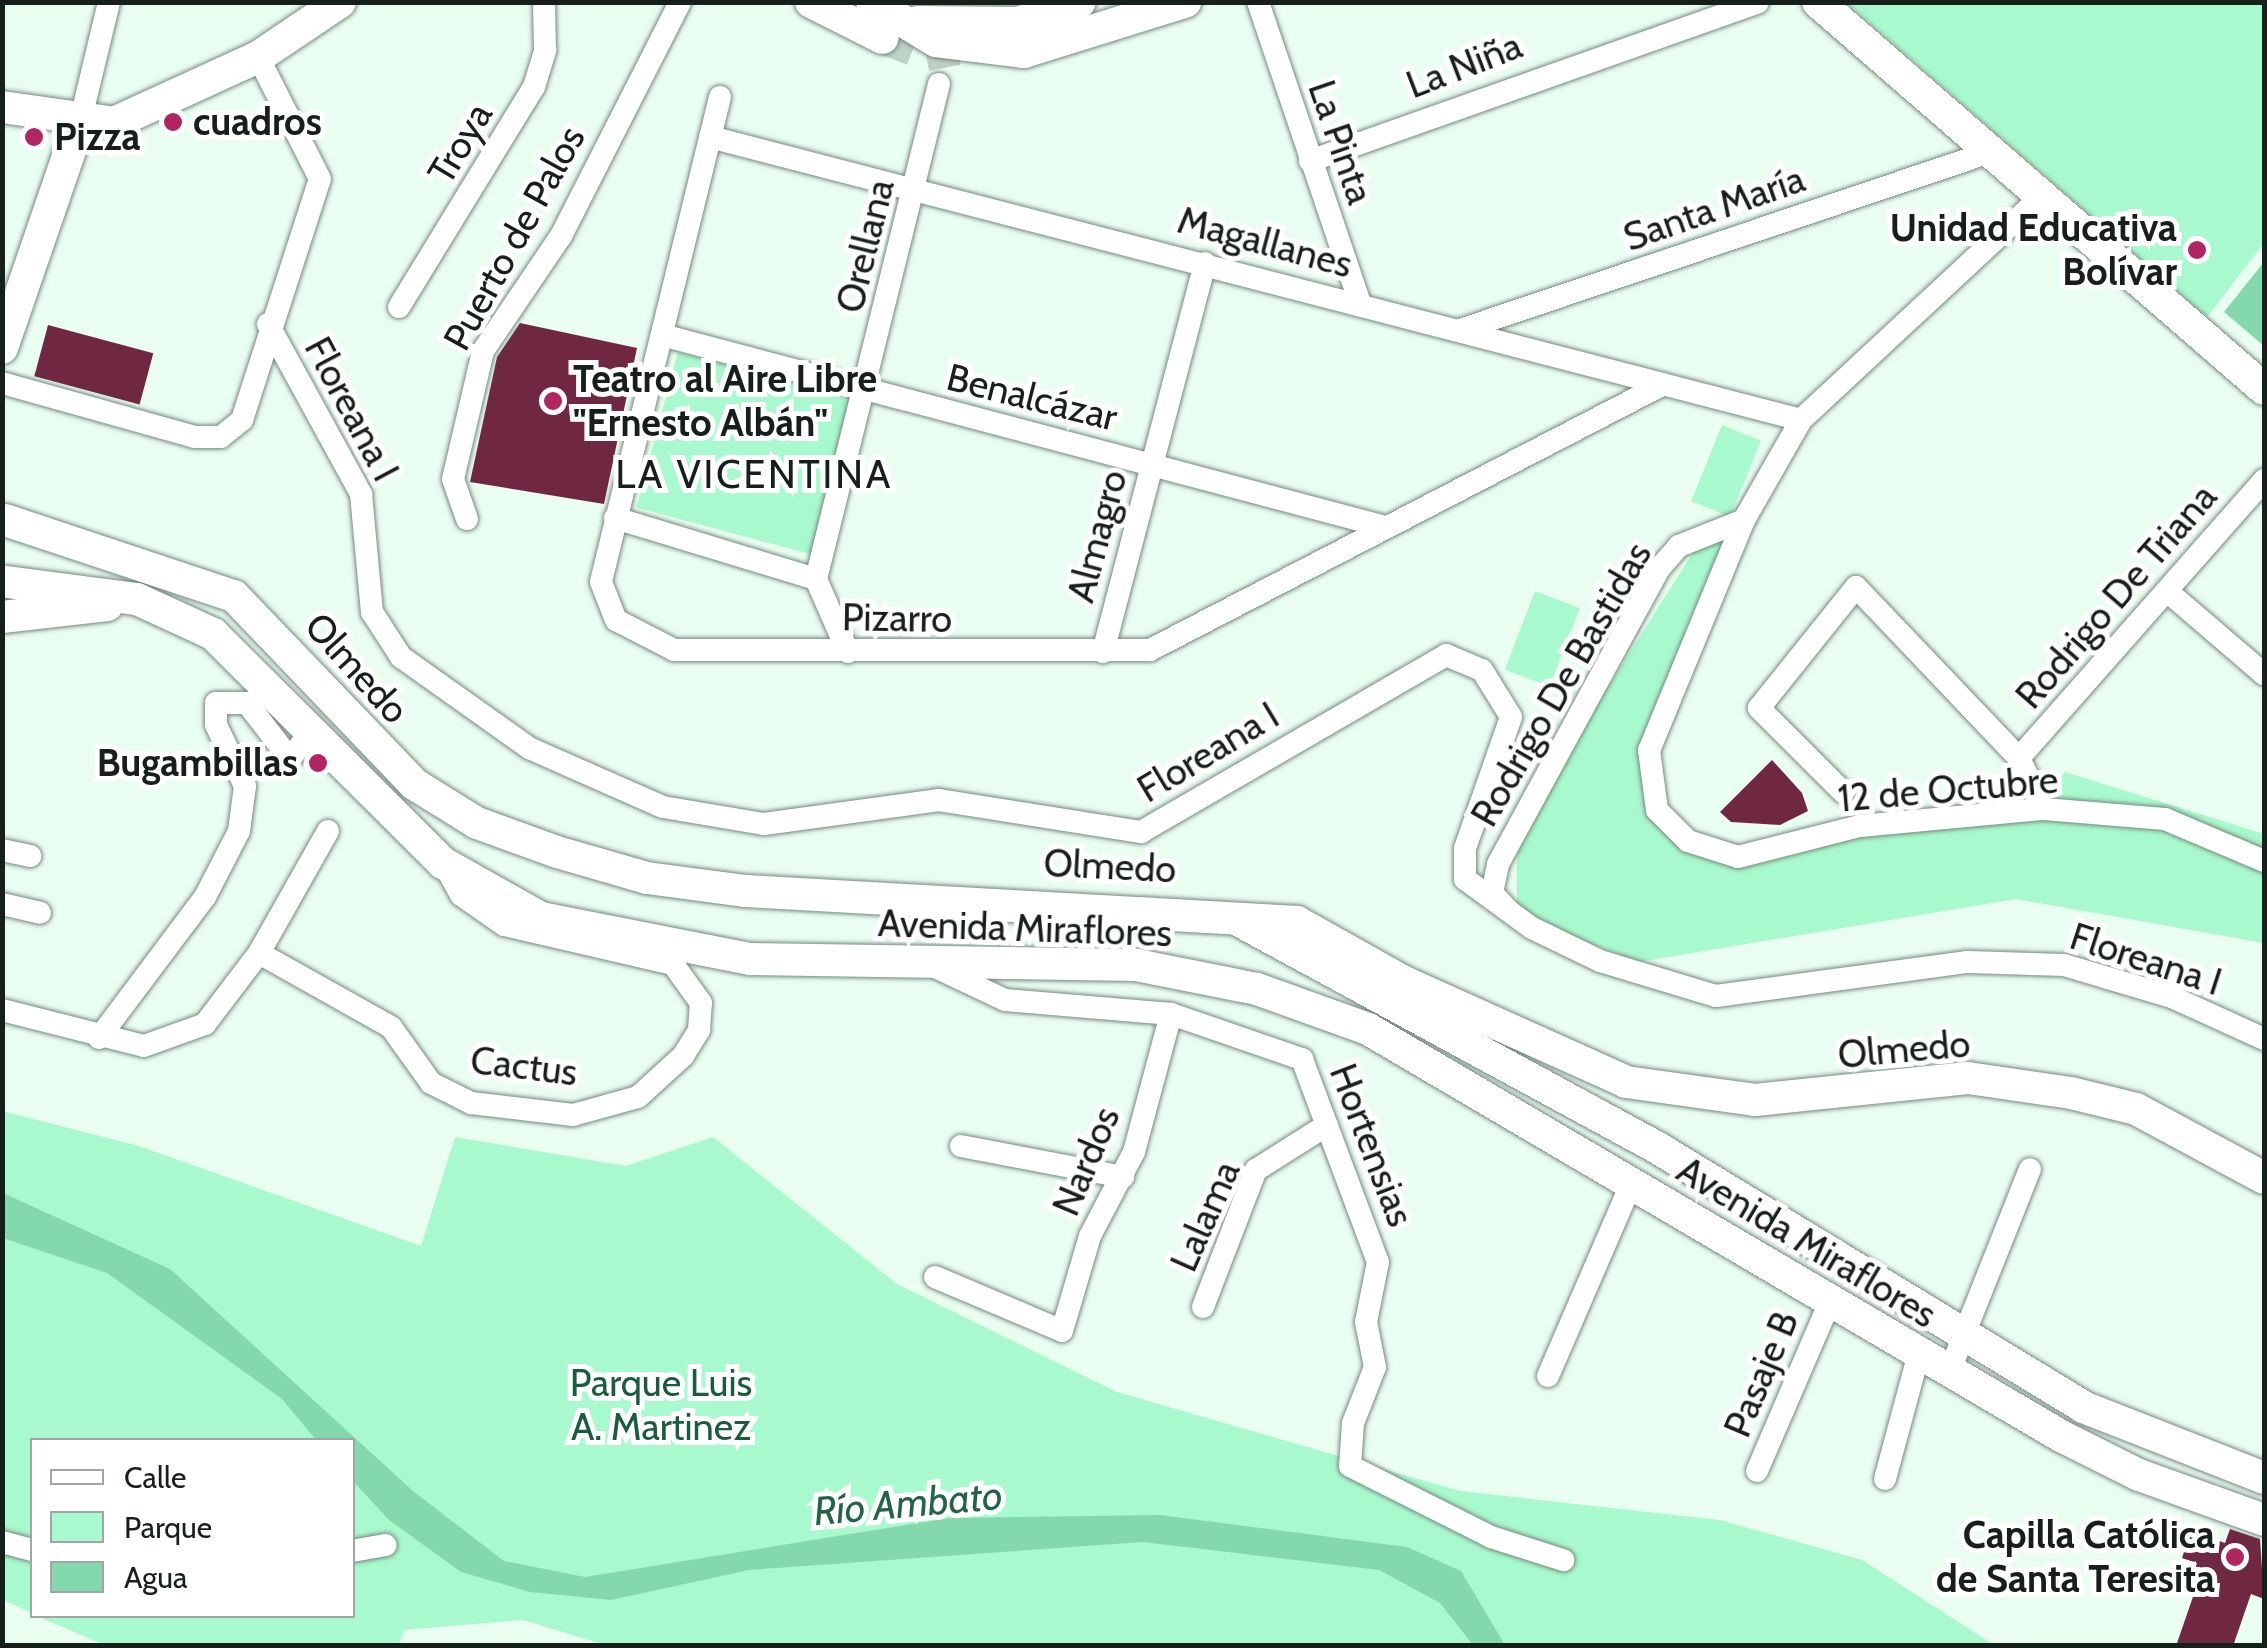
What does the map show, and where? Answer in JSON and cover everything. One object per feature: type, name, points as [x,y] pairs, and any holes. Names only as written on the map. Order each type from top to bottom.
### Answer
[{"type":"main road","points":[[2,106],[114,123],[258,56],[340,2]]},
{"type":"main road","points":[[811,2],[883,19],[964,49],[1024,52],[1186,2]]},
{"type":"main road","points":[[883,19],[979,26],[1078,14],[1137,2]]},
{"type":"main road","points":[[1818,2],[2264,389]]},
{"type":"main road","points":[[2,90],[58,103],[81,118]]},
{"type":"main road","points":[[2,348],[81,118]]},
{"type":"main road","points":[[4,519],[21,550],[5,584]]},
{"type":"main road","name":"Olmedo","points":[[4,519],[234,596],[414,784],[477,823],[556,852],[648,878],[746,891],[1224,912],[1329,934],[1404,982],[1626,1082],[1754,1100],[1968,1078],[2071,1093],[2136,1109],[2264,1178]]},
{"type":"main road","name":"Avenida Miraflores","points":[[5,584],[137,600],[213,634],[309,734],[444,863],[541,918],[648,944],[750,959],[1136,965],[1256,988],[1368,1029],[1918,1357],[1950,1370],[2139,1475],[2264,1520]]},
{"type":"main road","points":[[2,617],[137,600]]},
{"type":"main road","name":"Avenida Miraflores","points":[[1224,912],[1661,1150],[1874,1286],[2083,1406],[2264,1478]]},
{"type":"street","points":[[81,118],[109,2]]},
{"type":"street","name":"Troya","points":[[399,308],[534,86],[545,50],[544,2]]},
{"type":"street","name":"Puerto de Palos","points":[[467,520],[453,479],[483,352],[561,236],[680,2]]},
{"type":"street","name":"La Pinta","points":[[1258,2],[1360,304]]},
{"type":"street","name":"La Niña","points":[[1310,161],[1758,2]]},
{"type":"street","name":"Floreana I","points":[[258,56],[320,171],[268,324],[361,494],[370,607],[384,632],[424,679],[556,762],[662,807],[745,824],[921,800],[1131,834],[1446,654],[1482,670],[1511,716],[1463,868],[1471,889],[1512,915],[1600,960],[1716,996],[1968,962],[2034,962],[2172,996],[2264,1039]]},
{"type":"street","name":"Orellana","points":[[816,579],[866,391],[939,84]]},
{"type":"street","name":"Pizarro","points":[[720,96],[615,518],[602,592],[621,624],[687,653],[1103,652],[1166,644],[1662,385]]},
{"type":"street","name":"Magallanes","points":[[710,137],[1801,420]]},
{"type":"street","name":"Santa María","points":[[1460,330],[1990,152]]},
{"type":"street","name":"12 de Octubre","points":[[2043,195],[1801,420],[1744,520],[1648,750],[1652,792],[1667,823],[1711,852],[1738,857],[1860,826],[2044,809],[2164,819],[2264,861]]},
{"type":"street","name":"Almagro","points":[[1103,652],[1205,263]]},
{"type":"street","points":[[2,383],[195,437],[221,437],[247,411],[268,324]]},
{"type":"street","name":"Benalcázar","points":[[662,335],[1385,527]]},
{"type":"street","name":"Rodrigo De Triana","points":[[2019,758],[2264,480]]},
{"type":"street","points":[[615,518],[816,579],[848,652]]},
{"type":"street","name":"Rodrigo De Bastidas","points":[[1512,915],[1492,893],[1498,864],[1626,624],[1676,549],[1744,520]]},
{"type":"street","points":[[1843,792],[1759,708],[1856,586],[2019,758],[2044,809]]},
{"type":"street","points":[[2167,591],[2264,674]]},
{"type":"street","points":[[99,1038],[205,897],[239,831],[245,786],[216,725],[216,704],[247,702],[290,759],[309,734]]},
{"type":"street","points":[[2,1010],[58,1018],[99,1038],[144,1046],[205,1024],[260,953],[328,831]]},
{"type":"street","points":[[2,850],[30,856]]},
{"type":"street","name":"Cactus","points":[[260,953],[391,1028],[431,1082],[471,1103],[574,1114],[638,1097],[683,1056],[699,1030],[701,1003],[673,964],[504,924],[461,895],[444,863]]},
{"type":"street","points":[[2,904],[40,914]]},
{"type":"street","name":"Hortensias","points":[[924,962],[1005,1000],[1171,1014],[1300,1058],[1378,1262],[1366,1322],[1376,1367],[1353,1423],[1350,1466],[1491,1538],[1563,1560]]},
{"type":"street","name":"Nardos","points":[[935,1277],[1058,1333],[1090,1236],[1123,1177],[1171,1014]]},
{"type":"street","name":"Lalama","points":[[1203,1307],[1256,1170],[1327,1124]]},
{"type":"street","points":[[961,1146],[1123,1177]]},
{"type":"street","points":[[1950,1370],[2030,1169]]},
{"type":"street","points":[[1548,1376],[1631,1184]]},
{"type":"street","points":[[1860,1321],[1874,1286]]},
{"type":"street","name":"Pasaje B","points":[[1758,1471],[1828,1304]]},
{"type":"street","points":[[1885,1479],[1918,1357]]},
{"type":"street","points":[[2,1542],[30,1549]]},
{"type":"street","points":[[355,1550],[385,1545]]},
{"type":"green space","name":"Unidad Educativa Bolívar","points":[[1847,3],[2264,3],[2264,243],[2207,317]]},
{"type":"green space","points":[[678,352],[856,400],[814,555],[636,508]]},
{"type":"green space","points":[[1722,425],[1761,441],[1730,517],[1691,501]]},
{"type":"green space","points":[[1729,530],[1641,747],[1651,814],[1702,857],[2034,813],[2065,772],[2264,834],[2264,943],[2016,899],[1638,962],[1517,914],[1517,849],[1557,768],[1694,551]]},
{"type":"green space","points":[[1535,591],[1580,608],[1550,687],[1505,669]]},
{"type":"green space","name":"Parque Luis A. Martinez","points":[[2,1111],[139,1146],[421,1246],[455,1137],[626,1166],[713,1137],[897,1284],[1117,1392],[1460,1491],[1720,1520],[1862,1560],[1994,1645],[609,1646],[523,1620],[404,1630],[399,1645],[104,1645],[42,1618],[355,1618],[355,1438],[30,1438],[30,1612],[3,1600]]},
{"type":"water","points":[[2264,262],[2264,346],[2224,312]]},
{"type":"water","points":[[3,1193],[170,1269],[355,1438],[314,1438],[282,1399],[107,1273],[3,1238]]},
{"type":"water","points":[[355,1438],[413,1491],[504,1561],[585,1577],[949,1518],[1160,1515],[1407,1547],[1461,1571],[1505,1645],[1473,1645],[1440,1603],[1379,1570],[1143,1542],[749,1570],[611,1600],[530,1592],[461,1572],[389,1520],[355,1483]]},
{"type":"building","name":"Teatro al Aire Libre \"Ernesto Albán\"","points":[[520,323],[637,348],[604,504],[470,482],[497,357]]},
{"type":"building","points":[[48,325],[153,353],[140,404],[34,376]]},
{"type":"building","points":[[1772,760],[1802,793],[1808,811],[1780,825],[1731,822],[1720,812]]},
{"type":"building","points":[[2230,1529],[2260,1539],[2264,1599],[2251,1594],[2233,1646],[2176,1646],[2196,1588],[2189,1586],[2197,1563],[2182,1558],[2191,1531],[2225,1543]]},
{"type":"tunnel","points":[[883,38],[926,55],[968,47]]},
{"type":"place","name":"cuadros","points":[[173,122]]},
{"type":"place","name":"Pizza","points":[[34,137]]},
{"type":"place","name":"Unidad Educativa Bolívar","points":[[2197,250]]},
{"type":"place","name":"Teatro al Aire Libre \"Ernesto Albán\"","points":[[553,401]]},
{"type":"place","name":"Bugambillas","points":[[318,763]]},
{"type":"place","name":"Capilla Católica de Santa Teresita","points":[[2235,1557]]},
{"type":"district","name":"LA VICENTINA","points":[[754,474]]},
{"type":"water label","name":"Río Ambato","points":[[908,1503]]}]
